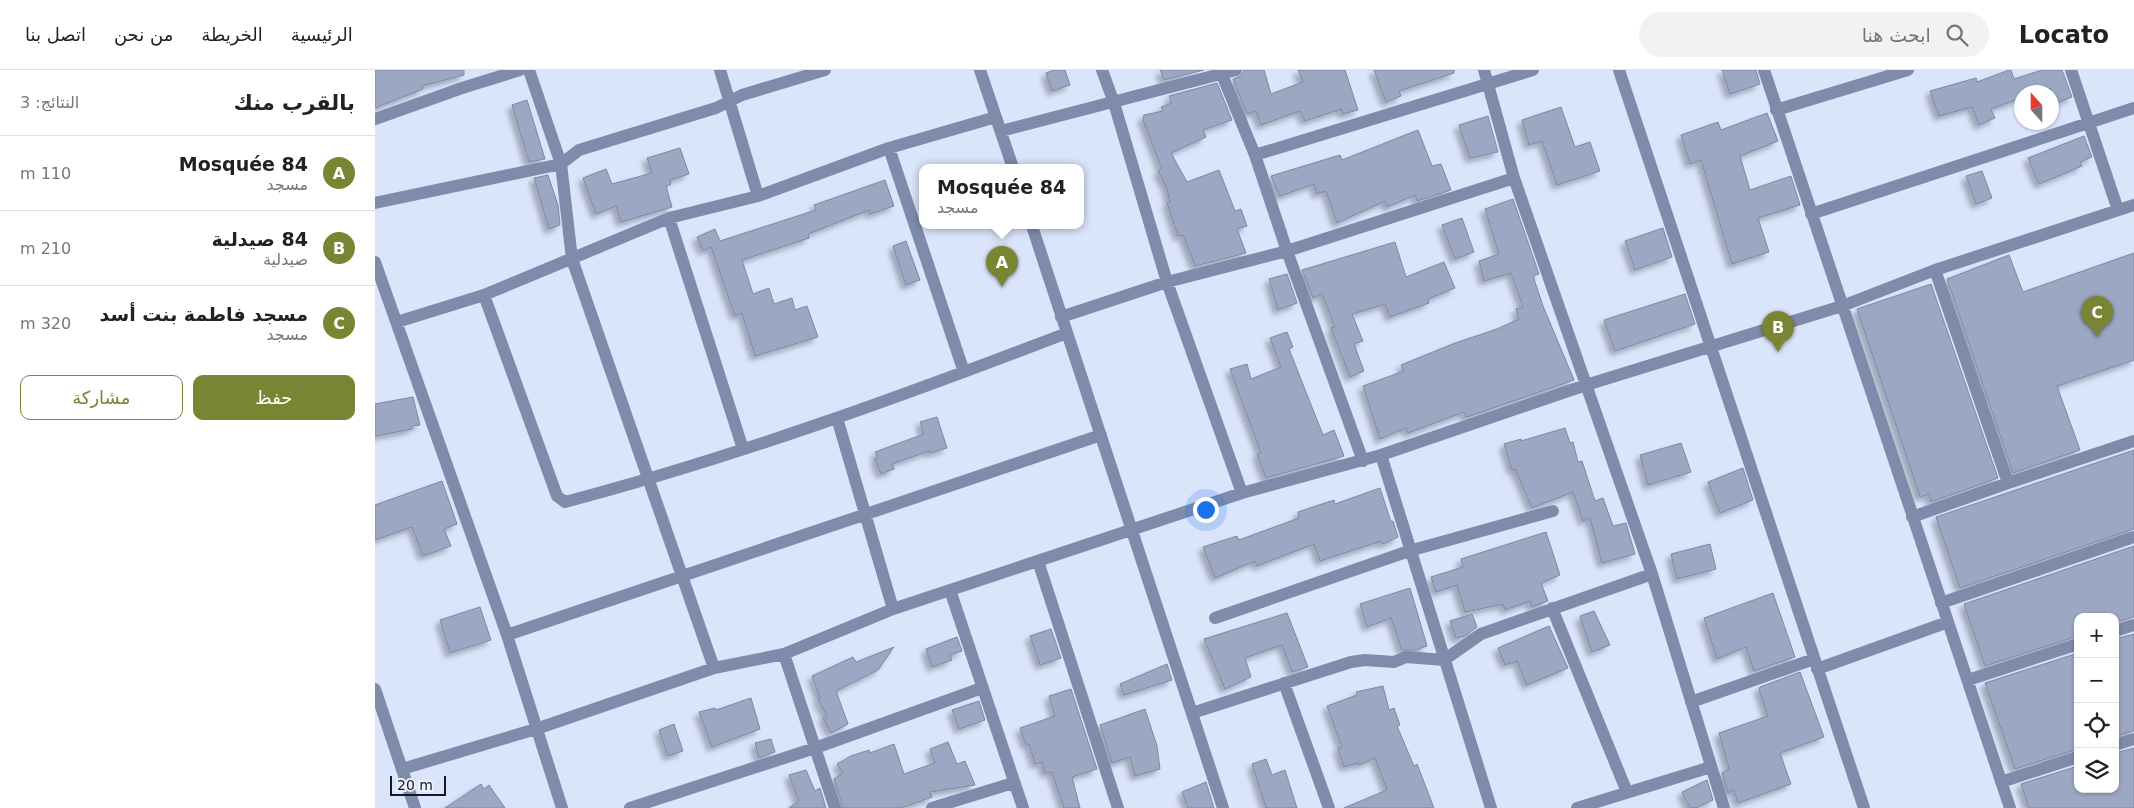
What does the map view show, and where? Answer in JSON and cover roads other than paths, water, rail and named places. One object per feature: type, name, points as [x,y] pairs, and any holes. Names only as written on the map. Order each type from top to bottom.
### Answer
[{"type":"street","points":[[375,119],[462,88],[520,70]]},
{"type":"street","points":[[529,70],[561,164],[572,259],[714,668]]},
{"type":"street","points":[[720,70],[758,196]]},
{"type":"street","points":[[375,203],[561,164],[579,150],[716,108],[730,99],[825,70]]},
{"type":"street","points":[[980,70],[1012,164]]},
{"type":"street","points":[[1102,70],[1115,103],[1167,282],[1241,493]]},
{"type":"street","points":[[1001,131],[1115,103],[1221,72],[1236,70]]},
{"type":"street","points":[[1485,70],[1514,178],[1652,574],[1724,808]]},
{"type":"street","points":[[1255,154],[1489,85],[1533,70]]},
{"type":"street","points":[[1619,70],[1709,347],[1864,808]]},
{"type":"street","points":[[1764,70],[2010,808]]},
{"type":"street","points":[[2071,70],[2118,210]]},
{"type":"street","points":[[1776,110],[1902,71]]},
{"type":"street","points":[[1221,72],[1255,154],[1287,251],[1363,461]]},
{"type":"street","points":[[1811,214],[2134,108]]},
{"type":"street","points":[[397,322],[484,295],[669,218],[758,196],[889,148],[996,117]]},
{"type":"street","points":[[889,148],[964,372]]},
{"type":"street","points":[[1061,316],[1167,282],[1287,251],[1514,178]]},
{"type":"street","points":[[402,770],[536,729],[714,668],[784,654],[893,609],[1241,493],[1363,461],[1586,385],[1842,306],[1935,270],[2134,205]]},
{"type":"street","points":[[669,218],[743,449]]},
{"type":"street","points":[[1032,229],[1223,808]]},
{"type":"street","points":[[375,262],[507,635],[562,808]]},
{"type":"street","points":[[1935,270],[2008,483]]},
{"type":"street","points":[[484,295],[561,500],[565,502],[650,480],[837,418],[1067,333]]},
{"type":"street","points":[[837,418],[893,609]]},
{"type":"street","points":[[507,635],[681,574],[1101,435]]},
{"type":"street","points":[[1912,517],[2134,441]]},
{"type":"street","points":[[1381,455],[1409,551],[1491,808]]},
{"type":"street","points":[[1215,618],[1409,551],[1553,511]]},
{"type":"street","points":[[1941,603],[2134,536]]},
{"type":"street","points":[[1038,561],[1118,808]]},
{"type":"street","points":[[1192,713],[1284,683],[1365,660],[1394,662],[1406,657],[1444,660],[1481,634],[1652,574]]},
{"type":"street","points":[[950,590],[1013,783],[1023,808]]},
{"type":"street","points":[[1551,608],[1627,792]]},
{"type":"street","points":[[1691,702],[1948,622]]},
{"type":"street","points":[[2119,630],[2134,625]]},
{"type":"street","points":[[1968,680],[2074,645]]},
{"type":"street","points":[[784,654],[835,808]]},
{"type":"street","points":[[1284,683],[1329,808]]},
{"type":"street","points":[[630,808],[815,748],[982,688]]},
{"type":"street","points":[[375,689],[380,720],[402,770],[415,808]]},
{"type":"street","points":[[2119,744],[2134,739]]},
{"type":"street","points":[[2001,782],[2074,758]]},
{"type":"street","points":[[1577,808],[1711,767]]},
{"type":"street","points":[[932,808],[1013,783]]},
{"type":"place","name":"Mosquée 84","points":[[1002,287]]},
{"type":"place","name":"مسجد فاطمة بنت أسد","points":[[2097,337]]},
{"type":"place","name":"84 صيدلية","points":[[1778,352]]}]
